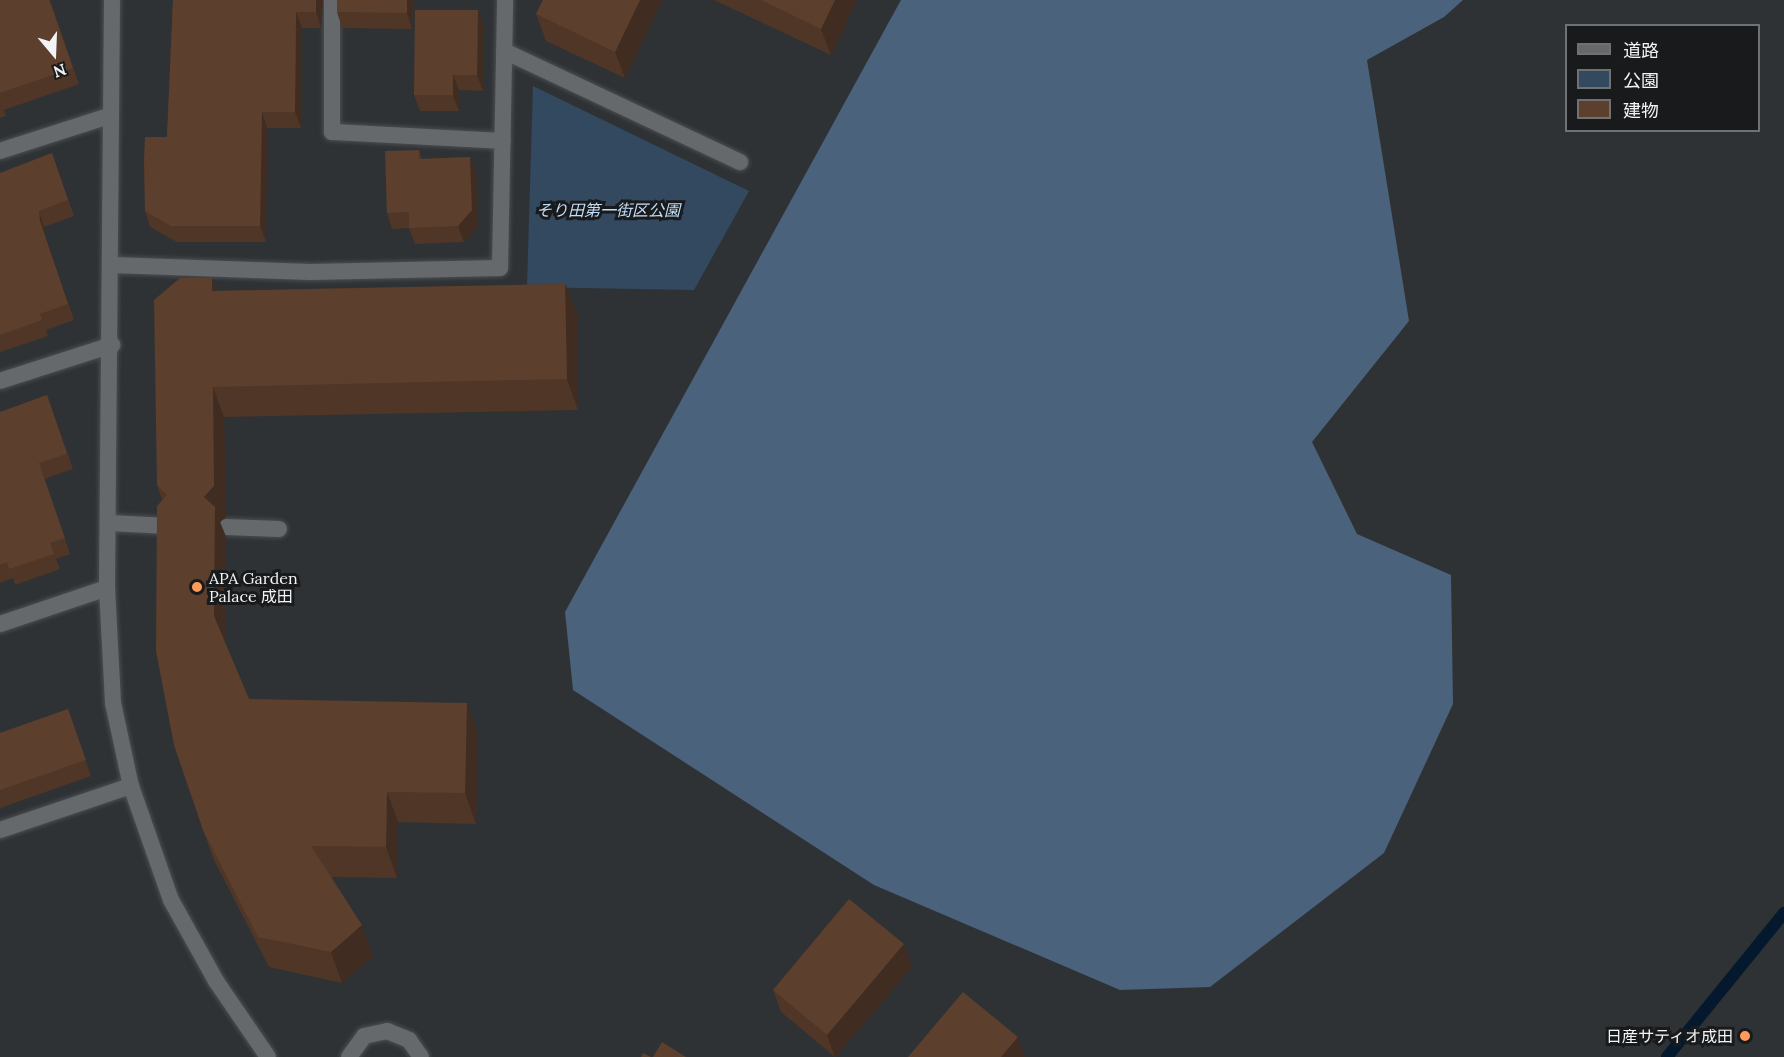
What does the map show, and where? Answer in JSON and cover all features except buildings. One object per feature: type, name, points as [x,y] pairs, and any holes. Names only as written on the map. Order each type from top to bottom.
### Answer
[{"type":"street","points":[[112,0],[109,116],[112,345],[107,588],[113,703],[131,786],[171,900],[216,981],[268,1057]]},
{"type":"street","points":[[332,0],[332,132],[503,141]]},
{"type":"street","points":[[112,265],[310,272],[500,268],[505,0]]},
{"type":"street","points":[[504,51],[740,162]]},
{"type":"street","points":[[0,151],[109,116]]},
{"type":"street","points":[[0,381],[112,345]]},
{"type":"street","points":[[109,523],[168,526]]},
{"type":"street","points":[[226,527],[279,529]]},
{"type":"street","points":[[0,624],[107,588]]},
{"type":"street","points":[[0,830],[131,786]]},
{"type":"street","points":[[349,1057],[364,1036],[387,1030],[409,1040],[421,1057]]},
{"type":"green space","name":"そり田第一街区公園","points":[[533,86],[749,191],[694,290],[527,287]]},
{"type":"shaded area","points":[[901,0],[1463,0],[1444,17],[1367,60],[1409,321],[1312,442],[1357,534],[1451,575],[1453,704],[1384,853],[1210,987],[1120,990],[874,885],[573,690],[565,612]]},
{"type":"waterway","points":[[1667,1057],[1784,913]]},
{"type":"place","name":"APA Garden Palace 成田","points":[[197,587]]},
{"type":"place","name":"日産サティオ成田","points":[[1745,1036]]}]
